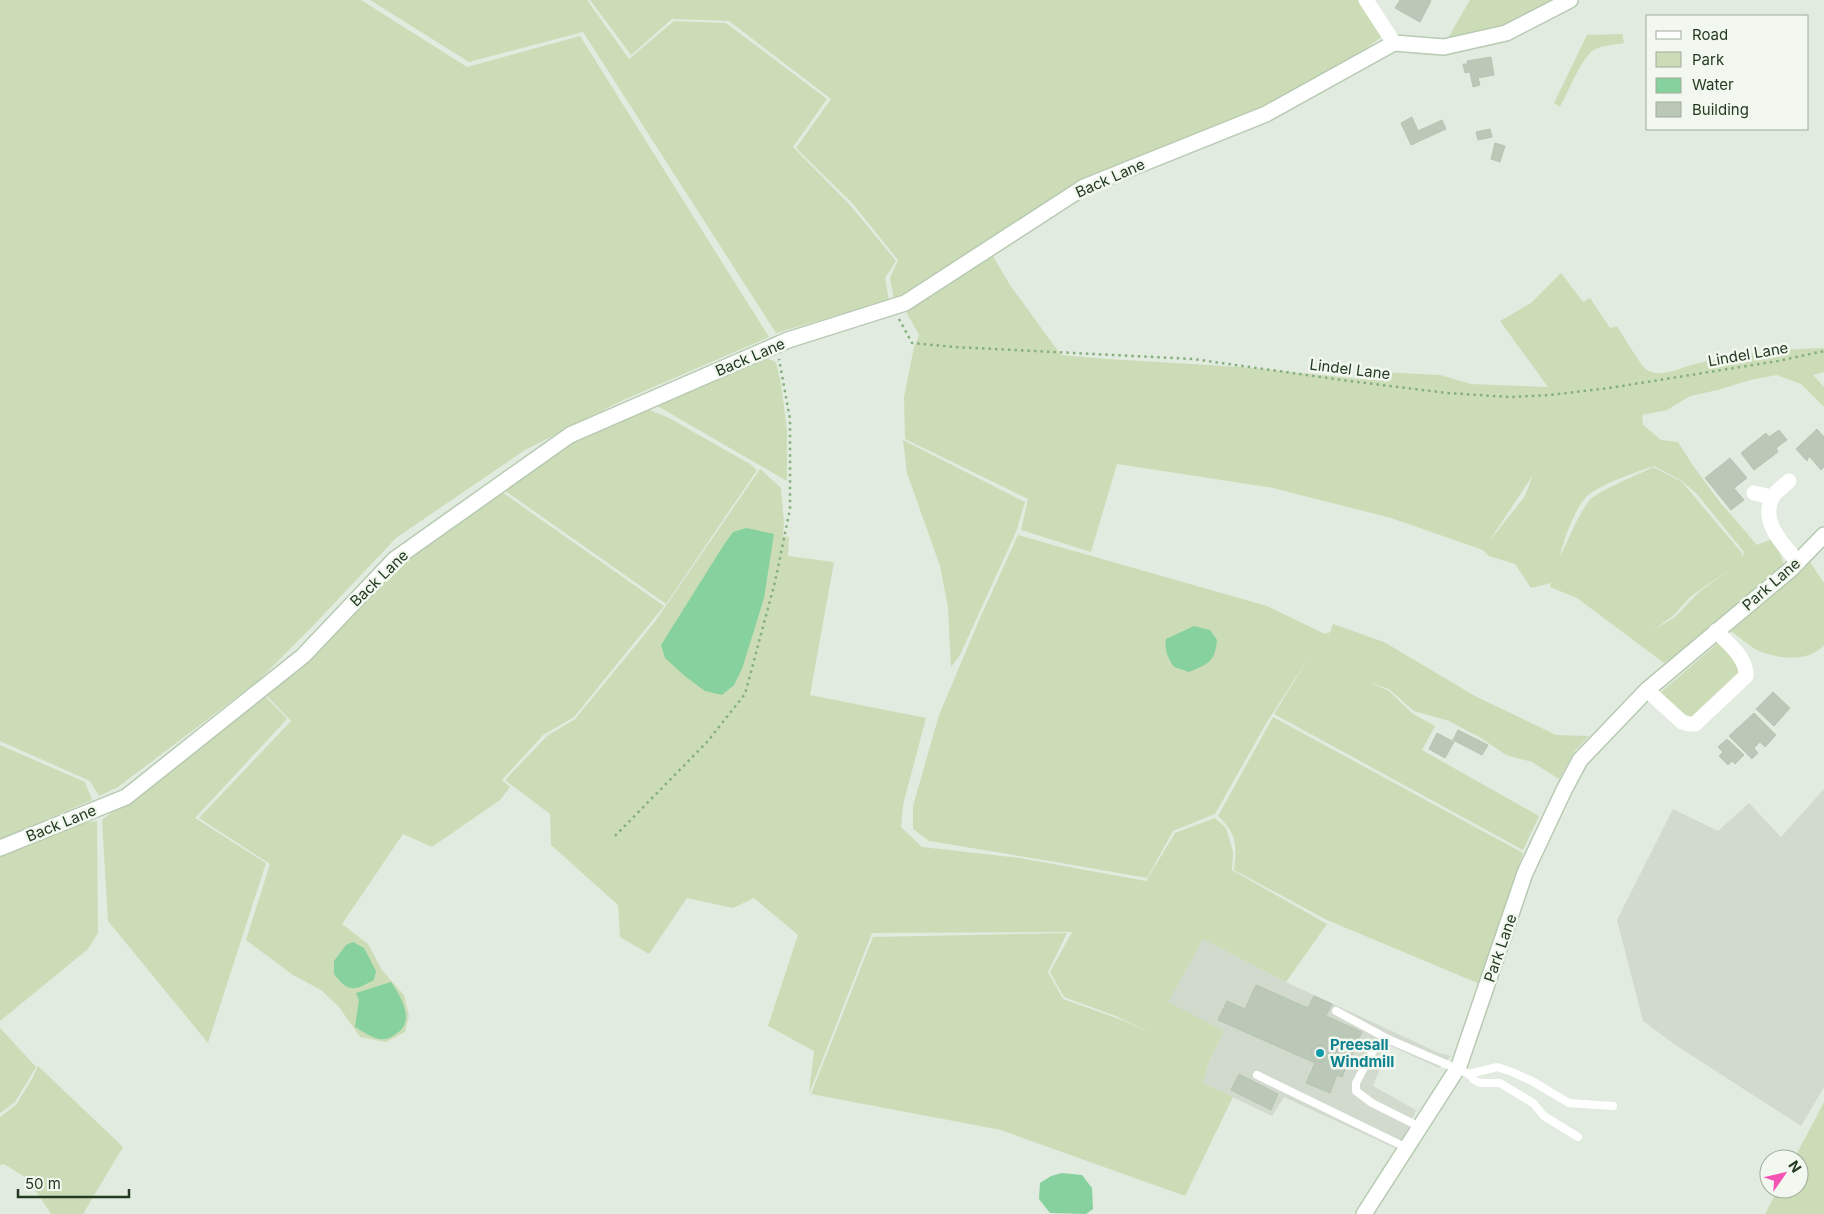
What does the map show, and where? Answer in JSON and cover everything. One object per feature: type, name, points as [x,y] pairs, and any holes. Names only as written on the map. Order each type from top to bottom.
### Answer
[{"type":"street","points":[[1366,0],[1394,43],[1444,46],[1506,33],[1570,0]]},
{"type":"street","name":"Back Lane","points":[[0,848],[126,797],[303,656],[395,559],[570,435],[776,345],[905,302],[1084,187],[1266,114],[1394,43]]},
{"type":"street","points":[[1789,481],[1772,497],[1770,509],[1773,531],[1798,562]]},
{"type":"street","points":[[1754,493],[1772,497]]},
{"type":"street","name":"Park Lane","points":[[1364,1214],[1420,1127],[1463,1072],[1525,873],[1580,760],[1647,690],[1798,562],[1824,535]]},
{"type":"street","points":[[1647,690],[1682,722],[1695,724],[1746,676],[1746,669],[1741,658],[1716,631]]},
{"type":"lane","points":[[1336,1011],[1390,1040],[1463,1072],[1480,1083],[1500,1082],[1534,1103],[1544,1116],[1578,1137]]},
{"type":"lane","points":[[1390,1040],[1381,1042],[1375,1047],[1356,1083],[1356,1091],[1372,1103],[1420,1127]]},
{"type":"lane","points":[[1463,1072],[1497,1067],[1525,1078],[1569,1103],[1613,1106]]},
{"type":"lane","points":[[1257,1075],[1407,1148]]},
{"type":"path","name":"Lindel Lane","points":[[893,306],[912,343],[955,347],[1194,359],[1379,385],[1510,397],[1550,395],[1609,388],[1778,361],[1824,351]]},
{"type":"path","points":[[615,836],[707,742],[745,694],[775,582],[790,509],[790,419],[776,345]]},
{"type":"shaded area","points":[[1824,789],[1824,1087],[1801,1126],[1677,1046],[1643,1021],[1617,920],[1673,809],[1718,831],[1749,803],[1781,837]]},
{"type":"shaded area","points":[[1203,939],[1286,982],[1439,1053],[1451,1056],[1439,1068],[1389,1045],[1373,1086],[1416,1110],[1399,1150],[1284,1097],[1272,1116],[1203,1083],[1210,1059],[1224,1031],[1167,1003]]},
{"type":"green space","points":[[0,0],[361,0],[467,67],[580,36],[769,337],[621,401],[525,450],[396,538],[258,681],[118,787],[99,796],[90,781],[0,741]]},
{"type":"green space","points":[[370,0],[587,0],[629,59],[674,21],[726,23],[827,99],[793,147],[850,205],[896,261],[885,278],[889,300],[776,333],[583,32],[469,62]]},
{"type":"green space","points":[[590,0],[1361,0],[1383,36],[1364,50],[1281,100],[1141,161],[1067,188],[922,287],[894,300],[890,278],[898,260],[853,204],[796,148],[831,99],[729,21],[672,19],[631,55]]},
{"type":"green space","points":[[1470,0],[1552,0],[1554,5],[1501,27],[1446,41]]},
{"type":"green space","points":[[1622,34],[1624,43],[1603,46],[1588,55],[1560,107],[1554,103],[1587,35]]},
{"type":"green space","points":[[992,255],[1010,285],[1061,355],[1241,367],[1372,380],[1379,380],[1381,372],[1440,375],[1471,384],[1548,387],[1500,321],[1531,303],[1561,273],[1583,302],[1590,298],[1610,328],[1617,326],[1640,363],[1652,372],[1664,373],[1707,361],[1740,355],[1824,348],[1824,372],[1813,375],[1824,387],[1824,407],[1801,384],[1777,375],[1690,396],[1667,410],[1642,415],[1643,425],[1661,440],[1678,442],[1719,501],[1757,545],[1772,539],[1777,545],[1784,565],[1681,652],[1664,663],[1577,598],[1550,587],[1551,583],[1531,588],[1515,564],[1489,556],[1483,550],[1391,518],[1273,488],[1117,464],[1091,552],[1021,530],[1028,499],[905,439],[904,397],[914,347],[919,335],[904,308]],"holes":[[[1654,466],[1682,481],[1696,493],[1744,552],[1742,558],[1742,553],[1682,482],[1653,467],[1609,488],[1589,501],[1560,556],[1574,515],[1587,496],[1628,475]],[[1533,475],[1525,496],[1488,543]],[[1730,569],[1698,593],[1675,617],[1651,632],[1673,616],[1690,597]]]},
{"type":"green space","points":[[764,357],[776,362],[781,384],[787,430],[787,481],[654,404]]},
{"type":"green space","points":[[647,409],[669,418],[750,464],[757,470],[666,604],[504,490],[562,444]]},
{"type":"green space","points":[[903,440],[1025,502],[1016,532],[960,655],[951,667],[948,607],[940,566],[907,473]]},
{"type":"green space","points":[[760,469],[781,488],[783,536],[789,537],[788,556],[834,562],[810,695],[926,718],[903,805],[901,827],[922,847],[1020,858],[1146,881],[1175,833],[1215,818],[1226,828],[1233,852],[1232,870],[1327,924],[1286,982],[1203,939],[1168,1002],[1224,1031],[1210,1059],[1203,1083],[1233,1097],[1185,1196],[1001,1130],[811,1094],[873,937],[1067,933],[1048,972],[1063,999],[1122,1020],[1153,1034],[1118,1017],[1064,997],[1050,972],[1072,932],[872,933],[809,1094],[814,1051],[768,1026],[798,935],[754,898],[733,908],[687,898],[649,954],[620,937],[618,905],[551,845],[550,814],[505,780],[547,736],[575,719],[654,623]]},
{"type":"green space","points":[[499,490],[664,606],[574,717],[543,735],[502,780],[510,787],[500,800],[432,847],[403,834],[342,924],[368,944],[382,970],[404,995],[409,1016],[405,1032],[386,1042],[360,1037],[339,1007],[321,990],[293,975],[246,940],[270,864],[199,818],[291,721],[267,696],[409,555]]},
{"type":"green space","points":[[1018,535],[1267,606],[1325,634],[1330,632],[1327,641],[1333,624],[1384,642],[1475,696],[1556,735],[1589,736],[1574,752],[1559,779],[1532,762],[1506,755],[1481,738],[1449,721],[1414,711],[1389,689],[1369,682],[1389,691],[1413,714],[1435,726],[1422,750],[1539,816],[1523,850],[1274,714],[1311,654],[1267,722],[1215,814],[1173,831],[1147,878],[929,841],[913,829],[913,806],[939,715]]},
{"type":"green space","points":[[1810,562],[1824,583],[1824,645],[1818,651],[1801,657],[1774,656],[1757,650],[1731,631],[1785,585]]},
{"type":"green space","points":[[1718,643],[1736,661],[1739,672],[1691,717],[1682,713],[1660,693]]},
{"type":"green space","points":[[266,697],[287,719],[195,818],[266,863],[208,1043],[108,921],[102,820],[163,772]]},
{"type":"green space","points":[[1273,717],[1523,853],[1480,984],[1327,920],[1234,870],[1234,840],[1229,828],[1218,816]]},
{"type":"green space","points":[[0,745],[85,782],[92,800],[0,839]]},
{"type":"green space","points":[[97,821],[98,933],[88,949],[0,1021],[0,853],[67,825]]},
{"type":"green space","points":[[0,1028],[36,1067],[15,1102],[0,1113]]},
{"type":"green space","points":[[38,1066],[123,1147],[83,1214],[51,1214],[28,1179],[4,1164],[0,1165],[0,1117],[16,1105]]},
{"type":"green space","points":[[1824,1102],[1824,1214],[1765,1214],[1773,1199],[1809,1199],[1809,1149],[1799,1149]]},
{"type":"water","points":[[746,528],[774,534],[764,598],[742,669],[734,685],[722,695],[705,691],[686,677],[665,658],[661,645],[725,543],[733,532]]},
{"type":"water","points":[[1194,626],[1210,630],[1217,640],[1212,658],[1206,664],[1189,672],[1174,667],[1167,654],[1166,639]]},
{"type":"water","points":[[353,942],[364,948],[376,971],[374,980],[357,988],[344,985],[334,974],[334,961],[346,945]]},
{"type":"water","points":[[391,982],[402,1001],[406,1015],[405,1022],[403,1028],[391,1037],[379,1039],[355,1027],[359,1000],[356,993]]},
{"type":"water","points":[[1062,1173],[1082,1175],[1092,1188],[1093,1209],[1086,1214],[1050,1213],[1039,1199],[1040,1183],[1051,1176]]},
{"type":"building","points":[[1400,0],[1431,1],[1420,22],[1395,8]]},
{"type":"building","points":[[1491,57],[1494,75],[1478,78],[1480,85],[1473,87],[1470,72],[1465,73],[1463,64],[1468,64],[1467,61]]},
{"type":"building","points":[[1412,117],[1418,131],[1442,120],[1446,129],[1411,145],[1401,123]]},
{"type":"building","points":[[1490,129],[1492,137],[1478,140],[1476,132]]},
{"type":"building","points":[[1495,143],[1505,146],[1500,162],[1491,159]]},
{"type":"building","points":[[1817,429],[1824,437],[1824,467],[1821,470],[1809,456],[1807,461],[1796,449]]},
{"type":"building","points":[[1779,430],[1787,440],[1776,448],[1778,452],[1754,470],[1741,453],[1766,433],[1769,437]]},
{"type":"building","points":[[1730,458],[1747,478],[1734,488],[1744,500],[1731,510],[1705,478]]},
{"type":"building","points":[[1773,692],[1790,708],[1774,726],[1756,709]]},
{"type":"building","points":[[1754,713],[1776,735],[1765,747],[1760,742],[1754,748],[1758,753],[1752,759],[1729,736]]},
{"type":"building","points":[[1458,730],[1488,745],[1482,755],[1453,740]]},
{"type":"building","points":[[1437,733],[1454,742],[1445,758],[1429,749]]},
{"type":"building","points":[[1727,739],[1744,755],[1735,764],[1732,761],[1728,765],[1719,756],[1723,752],[1718,747]]},
{"type":"building","points":[[1256,985],[1308,1008],[1314,996],[1332,1004],[1326,1016],[1362,1032],[1342,1077],[1337,1075],[1330,1093],[1306,1083],[1315,1063],[1218,1020],[1227,1001],[1245,1009]]},
{"type":"building","name":"Preesall Windmill","points":[[1316,1044],[1324,1044],[1329,1049],[1327,1060],[1316,1062],[1311,1057],[1311,1049]]},
{"type":"building","points":[[1239,1074],[1278,1094],[1271,1110],[1231,1090]]},
{"type":"place","name":"Preesall Windmill","points":[[1320,1053]]}]
